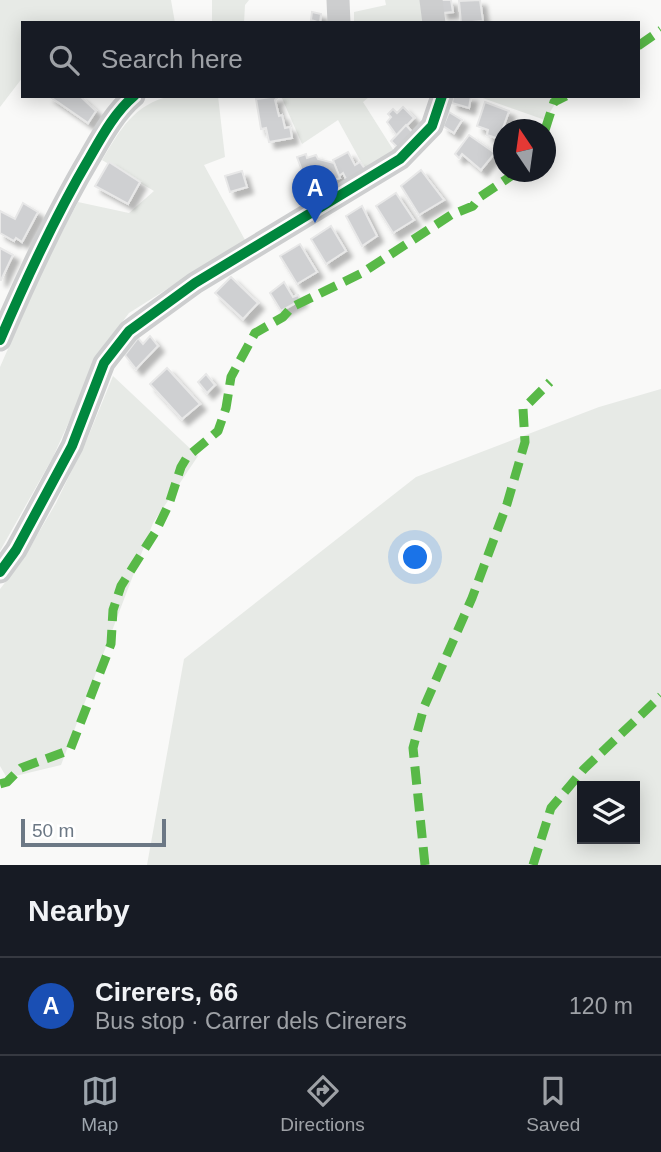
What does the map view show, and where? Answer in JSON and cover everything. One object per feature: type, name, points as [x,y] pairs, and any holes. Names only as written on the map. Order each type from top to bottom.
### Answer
[{"type":"street","points":[[338,0],[340,21]]},
{"type":"street","points":[[431,0],[434,21]]},
{"type":"street","points":[[0,340],[45,237],[75,181],[112,121],[132,98]]},
{"type":"street","points":[[0,572],[21,542],[72,446],[104,363],[136,323],[195,283],[400,159],[432,125],[441,98]]},
{"type":"shaded area","points":[[0,0],[171,0],[175,21],[21,21],[21,80],[0,107]]},
{"type":"shaded area","points":[[212,0],[249,0],[245,5],[244,21],[212,21]]},
{"type":"shaded area","points":[[385,0],[420,0],[423,21],[354,21],[354,12],[386,5]]},
{"type":"shaded area","points":[[218,98],[225,157],[204,165],[245,240],[129,313],[102,349],[53,457],[0,551],[0,367],[47,260],[78,202],[129,213],[154,191],[102,160],[129,120],[147,105],[158,100]]},
{"type":"shaded area","points":[[282,98],[368,98],[363,102],[394,151],[365,169],[338,120],[302,144]]},
{"type":"shaded area","points":[[483,98],[562,98],[546,119],[542,119]]},
{"type":"shaded area","points":[[113,376],[198,456],[153,523],[61,765],[7,778],[0,766],[0,589],[22,561],[56,503],[88,437]]},
{"type":"shaded area","points":[[661,389],[661,865],[147,865],[184,659],[416,477],[599,407]]},
{"type":"building","points":[[440,0],[451,0],[453,12],[442,13]]},
{"type":"building","points":[[480,0],[483,21],[461,21],[459,1]]},
{"type":"building","points":[[312,12],[321,14],[320,21],[311,20]]},
{"type":"building","points":[[52,98],[82,98],[96,111],[88,123]]},
{"type":"building","points":[[277,98],[275,100],[279,116],[282,115],[285,128],[290,127],[292,138],[269,142],[266,128],[261,129],[256,99]]},
{"type":"building","points":[[453,98],[471,98],[469,108],[452,103]]},
{"type":"building","points":[[485,102],[509,111],[506,119],[493,119],[493,137],[487,135],[488,130],[477,126]]},
{"type":"building","points":[[403,107],[414,118],[397,136],[387,122],[391,117],[388,114],[393,109],[397,113]]},
{"type":"building","points":[[449,112],[462,120],[454,133],[443,126]]},
{"type":"building","points":[[406,125],[414,134],[398,148],[391,141]]},
{"type":"building","points":[[469,135],[493,152],[481,170],[462,154],[459,158],[455,154]]},
{"type":"building","points":[[348,152],[355,165],[360,162],[365,169],[347,181],[343,173],[339,176],[333,160]]},
{"type":"building","points":[[306,154],[307,158],[316,155],[318,159],[334,163],[340,178],[309,189],[297,157]]},
{"type":"building","points":[[109,162],[140,182],[128,204],[95,186]]},
{"type":"building","points":[[421,170],[444,200],[419,215],[401,186]]},
{"type":"building","points":[[242,171],[247,187],[230,192],[225,176]]},
{"type":"building","points":[[396,193],[414,220],[393,233],[376,206]]},
{"type":"building","points":[[23,203],[38,212],[22,242],[16,238],[14,241],[0,233],[0,211],[15,219]]},
{"type":"building","points":[[362,206],[377,236],[362,246],[346,216]]},
{"type":"building","points":[[331,226],[346,251],[326,264],[311,239]]},
{"type":"building","points":[[300,244],[317,272],[297,284],[280,256]]},
{"type":"building","points":[[0,248],[13,255],[1,280],[0,280]]},
{"type":"building","points":[[231,277],[258,303],[243,319],[215,293]]},
{"type":"building","points":[[284,282],[293,297],[298,295],[301,300],[281,311],[270,293]]},
{"type":"building","points":[[150,336],[158,346],[136,369],[125,355],[138,338],[143,344]]},
{"type":"building","points":[[167,368],[200,404],[182,419],[150,384]]},
{"type":"building","points":[[206,374],[215,385],[207,393],[198,382]]},
{"type":"marked path","points":[[640,45],[661,30]]},
{"type":"marked path","points":[[549,119],[554,102],[562,98]]},
{"type":"marked path","points":[[0,784],[7,782],[21,768],[70,750],[111,644],[113,610],[121,586],[156,531],[187,457],[218,431],[226,408],[231,377],[255,333],[283,317],[292,307],[362,273],[451,215],[473,206],[480,197],[502,182]]},
{"type":"marked path","points":[[425,865],[413,748],[424,707],[472,598],[507,504],[525,442],[523,409],[550,382]]},
{"type":"marked path","points":[[533,865],[551,808],[584,769],[661,696]]},
{"type":"cycle path","points":[[0,340],[42,247],[77,179],[109,125],[132,98]]},
{"type":"cycle path","points":[[0,572],[16,550],[72,446],[104,363],[129,331],[195,283],[400,159],[432,126],[441,98]]},
{"type":"place","name":"Cirerers, 66","points":[[315,223]]}]
